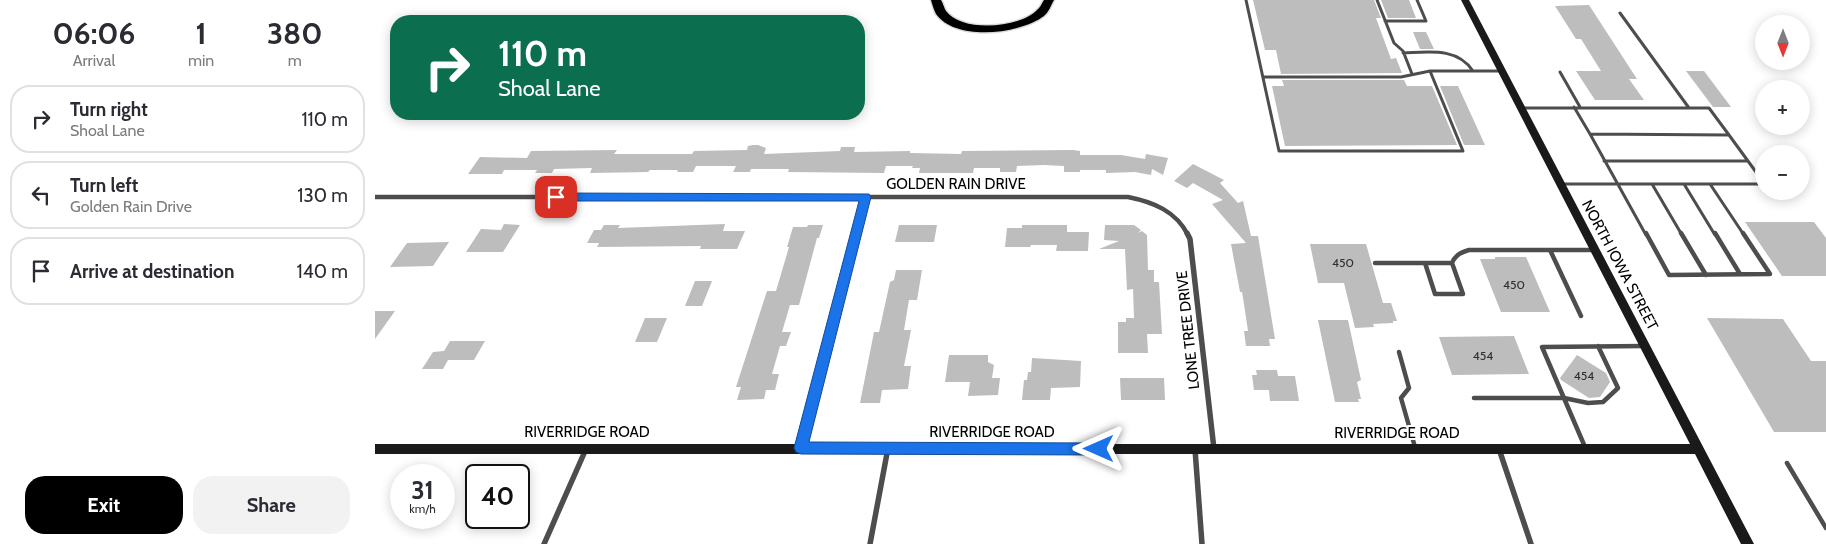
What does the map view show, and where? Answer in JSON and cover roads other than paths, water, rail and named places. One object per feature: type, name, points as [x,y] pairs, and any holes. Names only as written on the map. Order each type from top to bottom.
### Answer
[{"type":"highway","points":[[924,0],[950,21],[963,26],[997,29],[1029,21],[1041,13],[1050,1]]},
{"type":"highway","points":[[936,0],[941,13]]},
{"type":"street","name":"NORTH IOWA STREET","points":[[1465,0],[1748,544]]},
{"type":"street","name":"GOLDEN RAIN DRIVE","points":[[375,197],[1128,196],[1159,205],[1172,214]]},
{"type":"street","points":[[801,448],[866,197]]},
{"type":"street","name":"LONE TREE DRIVE","points":[[1172,214],[1185,227],[1191,244],[1214,449]]},
{"type":"street","points":[[543,544],[586,448]]},
{"type":"street","points":[[870,544],[888,448]]},
{"type":"street","name":"RIVERRIDGE ROAD","points":[[375,449],[1699,449]]},
{"type":"street","points":[[1195,450],[1203,544]]},
{"type":"street","points":[[1499,450],[1531,544]]},
{"type":"lane","points":[[1246,0],[1279,151],[1463,151],[1430,71]]},
{"type":"lane","points":[[1377,0],[1394,44],[1403,53],[1412,74]]},
{"type":"lane","points":[[1385,21],[1426,21],[1417,0]]},
{"type":"lane","points":[[1620,13],[1689,108]]},
{"type":"lane","points":[[1403,53],[1455,54],[1466,60],[1473,71]]},
{"type":"lane","points":[[1263,77],[1401,77],[1430,71],[1501,71]]},
{"type":"lane","points":[[1559,72],[1580,107]]},
{"type":"lane","points":[[1574,107],[1669,275],[1770,274],[1709,184]]},
{"type":"lane","points":[[1521,108],[1709,108],[1755,171]]},
{"type":"lane","points":[[1589,134],[1729,135]]},
{"type":"lane","points":[[1604,161],[1748,161]]},
{"type":"lane","points":[[1561,184],[1755,184]]},
{"type":"lane","points":[[1652,184],[1706,275]]},
{"type":"lane","points":[[1684,184],[1739,274]]},
{"type":"lane","points":[[1451,263],[1455,256],[1469,250],[1596,250]]},
{"type":"lane","points":[[1550,250],[1581,316]]},
{"type":"lane","points":[[1375,263],[1451,263]]},
{"type":"lane","points":[[1425,263],[1435,294],[1463,294],[1451,263]]},
{"type":"lane","points":[[1475,398],[1564,398],[1588,403],[1603,402],[1618,388],[1598,346]]},
{"type":"lane","points":[[1586,449],[1542,347],[1646,346]]},
{"type":"lane","points":[[1399,352],[1409,388],[1401,398],[1416,449]]},
{"type":"lane","points":[[1787,463],[1826,528]]}]
